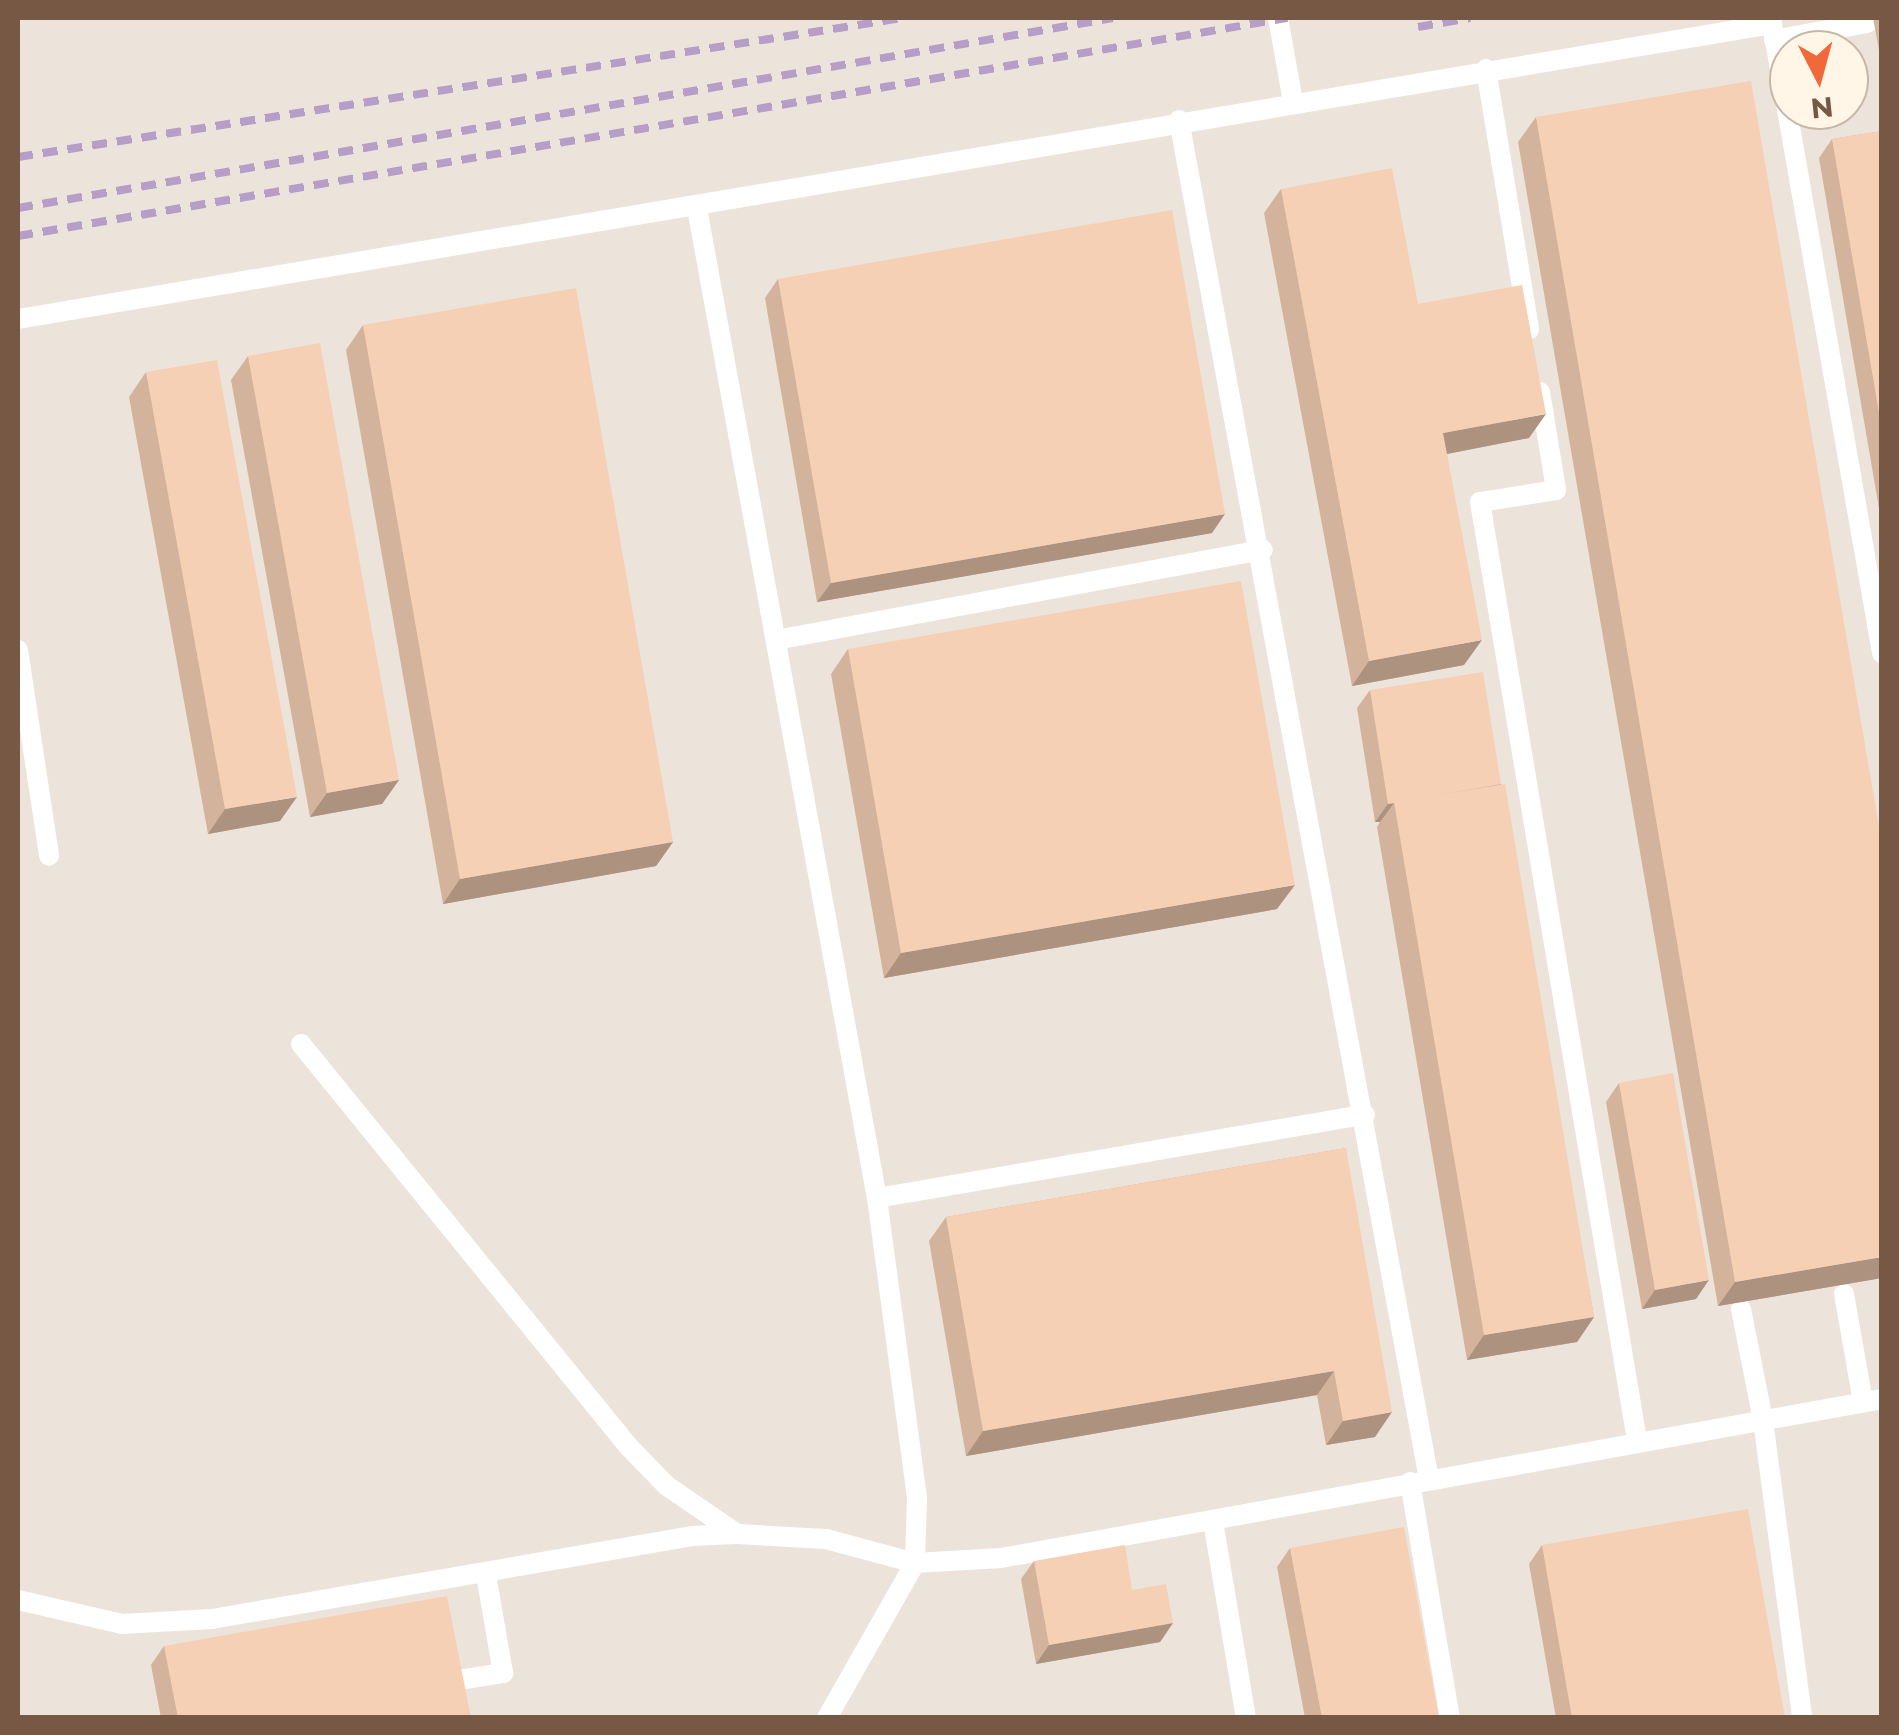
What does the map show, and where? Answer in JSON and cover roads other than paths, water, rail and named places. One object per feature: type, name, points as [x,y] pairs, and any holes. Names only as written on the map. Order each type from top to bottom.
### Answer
[{"type":"lane","points":[[1278,18],[1292,100]]},
{"type":"lane","points":[[18,319],[698,208],[1292,100],[1772,27],[1867,23]]},
{"type":"lane","points":[[1772,27],[1882,652]]},
{"type":"lane","points":[[1486,69],[1556,490],[1480,502],[1637,1440]]},
{"type":"lane","points":[[1179,120],[1366,1116],[1450,1718]]},
{"type":"lane","points":[[698,208],[878,1198],[917,1498],[915,1563],[826,1718]]},
{"type":"lane","points":[[776,640],[1262,550]]},
{"type":"lane","points":[[18,650],[50,856]]},
{"type":"lane","points":[[301,1044],[629,1447],[667,1486],[737,1534]]},
{"type":"lane","points":[[878,1198],[1366,1116]]},
{"type":"lane","points":[[18,1600],[84,1619],[161,1624],[486,1575],[692,1536],[737,1534],[826,1539],[915,1563],[1002,1558],[1872,1400],[1844,1294]]},
{"type":"lane","points":[[1741,1309],[1763,1420],[1802,1718]]},
{"type":"lane","points":[[1213,1520],[1246,1718]]},
{"type":"lane","points":[[459,1680],[503,1672],[486,1575]]},
{"type":"railway","points":[[18,157],[903,18]]},
{"type":"railway","points":[[18,208],[1113,18]]},
{"type":"railway","points":[[18,236],[1287,18]]},
{"type":"railway","points":[[1418,27],[1470,18]]}]
